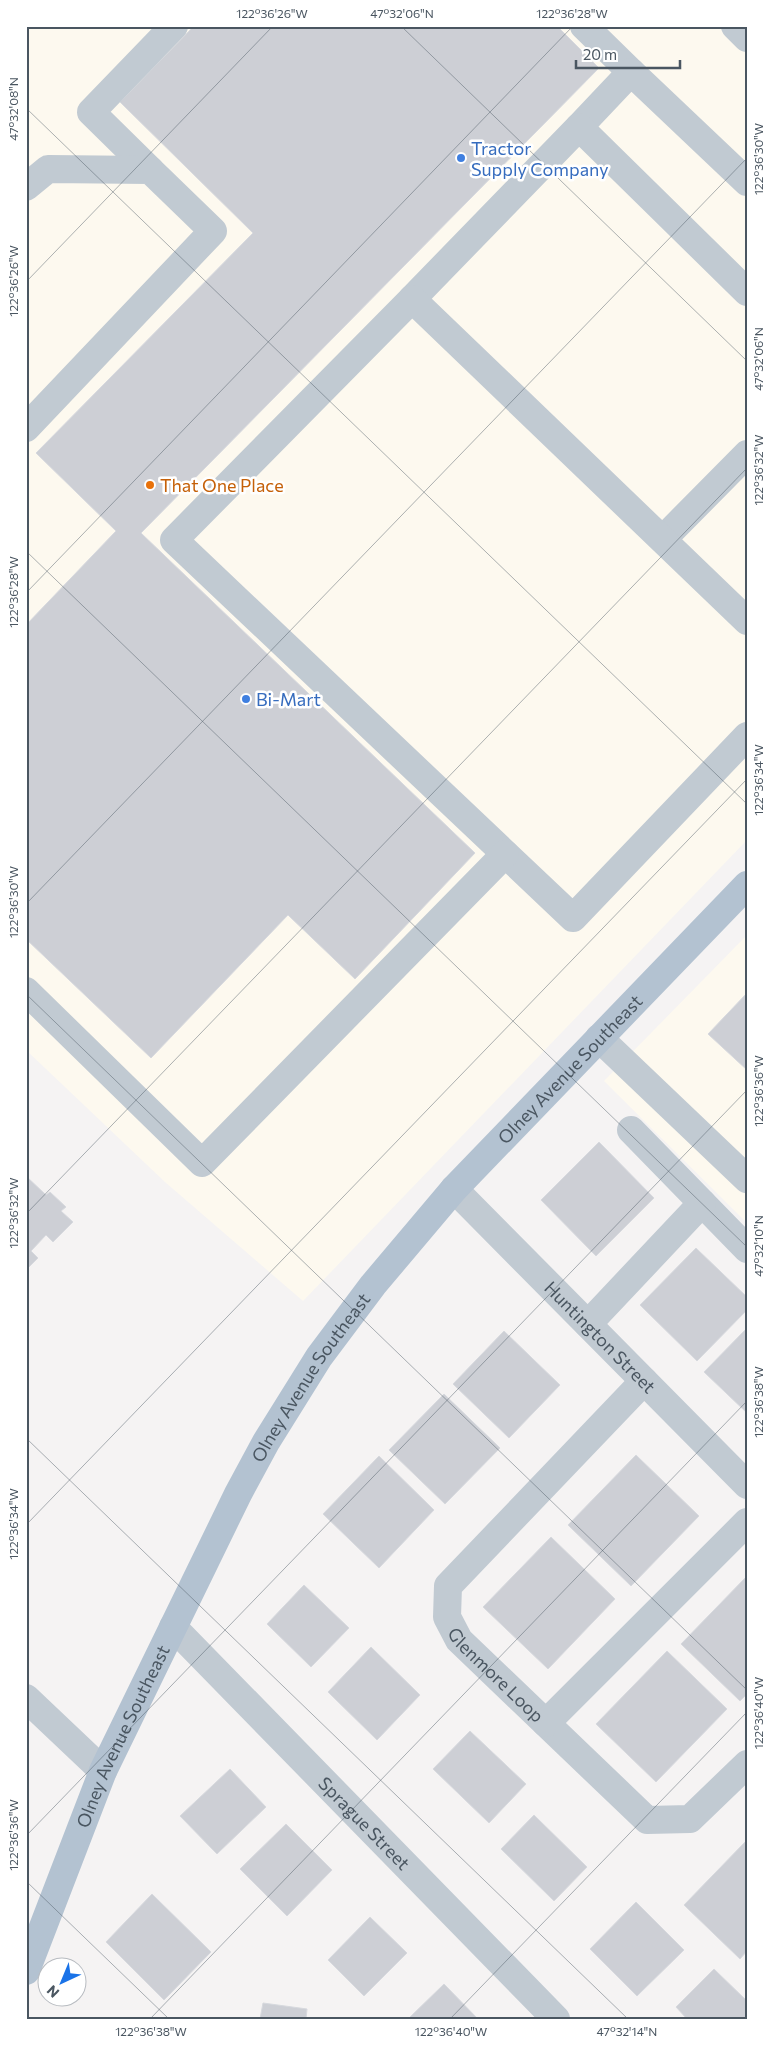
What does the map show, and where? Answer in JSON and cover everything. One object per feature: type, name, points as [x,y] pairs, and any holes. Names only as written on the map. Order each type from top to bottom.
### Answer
[{"type":"main road","name":"Olney Avenue Southeast","points":[[26,1971],[103,1771],[243,1485],[299,1389],[373,1285],[454,1189],[747,885]]},
{"type":"street","points":[[26,428],[213,231],[91,112],[174,26]]},
{"type":"street","points":[[584,26],[747,182]]},
{"type":"street","points":[[735,26],[747,38]]},
{"type":"street","points":[[631,72],[412,299],[174,540],[573,918],[747,736]]},
{"type":"street","points":[[579,127],[747,292]]},
{"type":"street","points":[[26,187],[48,169],[150,170]]},
{"type":"street","points":[[412,299],[747,621]]},
{"type":"street","points":[[662,539],[747,454]]},
{"type":"street","points":[[26,991],[202,1163],[505,854]]},
{"type":"street","points":[[599,1038],[747,1179]]},
{"type":"street","points":[[631,1130],[747,1249]]},
{"type":"street","name":"Huntington Street","points":[[454,1189],[747,1485]]},
{"type":"street","points":[[588,1324],[702,1203]]},
{"type":"street","name":"Glenmore Loop","points":[[644,1381],[448,1586],[448,1617],[459,1640],[648,1820],[690,1819],[747,1764]]},
{"type":"street","points":[[546,1723],[747,1522]]},
{"type":"street","name":"Sprague Street","points":[[173,1627],[556,2019]]},
{"type":"street","points":[[26,1698],[103,1771]]},
{"type":"shaded area","points":[[26,26],[747,26],[747,840],[303,1301],[165,1182],[26,1050],[26,181],[35,172],[26,164]]},
{"type":"shaded area","points":[[747,935],[747,1223],[604,1081]]},
{"type":"building","points":[[194,26],[557,26],[599,68],[141,533],[475,853],[355,979],[288,915],[151,1058],[26,939],[26,625],[116,531],[36,453],[253,233],[120,102]]},
{"type":"building","points":[[747,993],[747,1070],[708,1034]]},
{"type":"building","points":[[599,1142],[654,1198],[596,1256],[541,1200]]},
{"type":"building","points":[[26,1176],[46,1195],[50,1192],[66,1207],[61,1211],[73,1222],[53,1242],[46,1235],[31,1251],[38,1258],[26,1270]]},
{"type":"building","points":[[696,1248],[747,1297],[747,1310],[697,1361],[640,1305]]},
{"type":"building","points":[[747,1328],[747,1413],[704,1372]]},
{"type":"building","points":[[504,1331],[560,1385],[509,1438],[453,1384]]},
{"type":"building","points":[[444,1394],[500,1448],[445,1504],[389,1450]]},
{"type":"building","points":[[636,1455],[699,1516],[631,1586],[568,1525]]},
{"type":"building","points":[[379,1456],[434,1510],[379,1568],[323,1514]]},
{"type":"building","points":[[551,1537],[615,1599],[548,1669],[483,1607]]},
{"type":"building","points":[[747,1576],[747,1694],[740,1701],[681,1644]]},
{"type":"building","points":[[304,1585],[349,1628],[311,1667],[267,1624]]},
{"type":"building","points":[[371,1647],[420,1695],[377,1740],[328,1692]]},
{"type":"building","points":[[667,1651],[727,1709],[656,1782],[596,1724]]},
{"type":"building","points":[[470,1731],[526,1784],[489,1823],[433,1769]]},
{"type":"building","points":[[230,1769],[266,1807],[217,1854],[180,1816]]},
{"type":"building","points":[[534,1815],[587,1867],[554,1901],[501,1849]]},
{"type":"building","points":[[286,1824],[332,1870],[287,1916],[240,1869]]},
{"type":"building","points":[[745,1842],[747,1844],[747,1951],[740,1959],[684,1905]]},
{"type":"building","points":[[152,1894],[211,1952],[164,2000],[106,1942]]},
{"type":"building","points":[[636,1902],[684,1950],[637,1996],[590,1949]]},
{"type":"building","points":[[370,1917],[407,1953],[364,1996],[328,1960]]},
{"type":"building","points":[[714,1969],[747,2001],[747,2019],[687,2019],[676,2007]]},
{"type":"building","points":[[444,1984],[478,2019],[408,2019]]},
{"type":"building","points":[[263,2003],[307,2009],[306,2019],[260,2019]]},
{"type":"place","name":"Tractor Supply Company","points":[[461,158]]},
{"type":"place","name":"That One Place","points":[[150,485]]},
{"type":"place","name":"Bi-Mart","points":[[246,699]]}]
